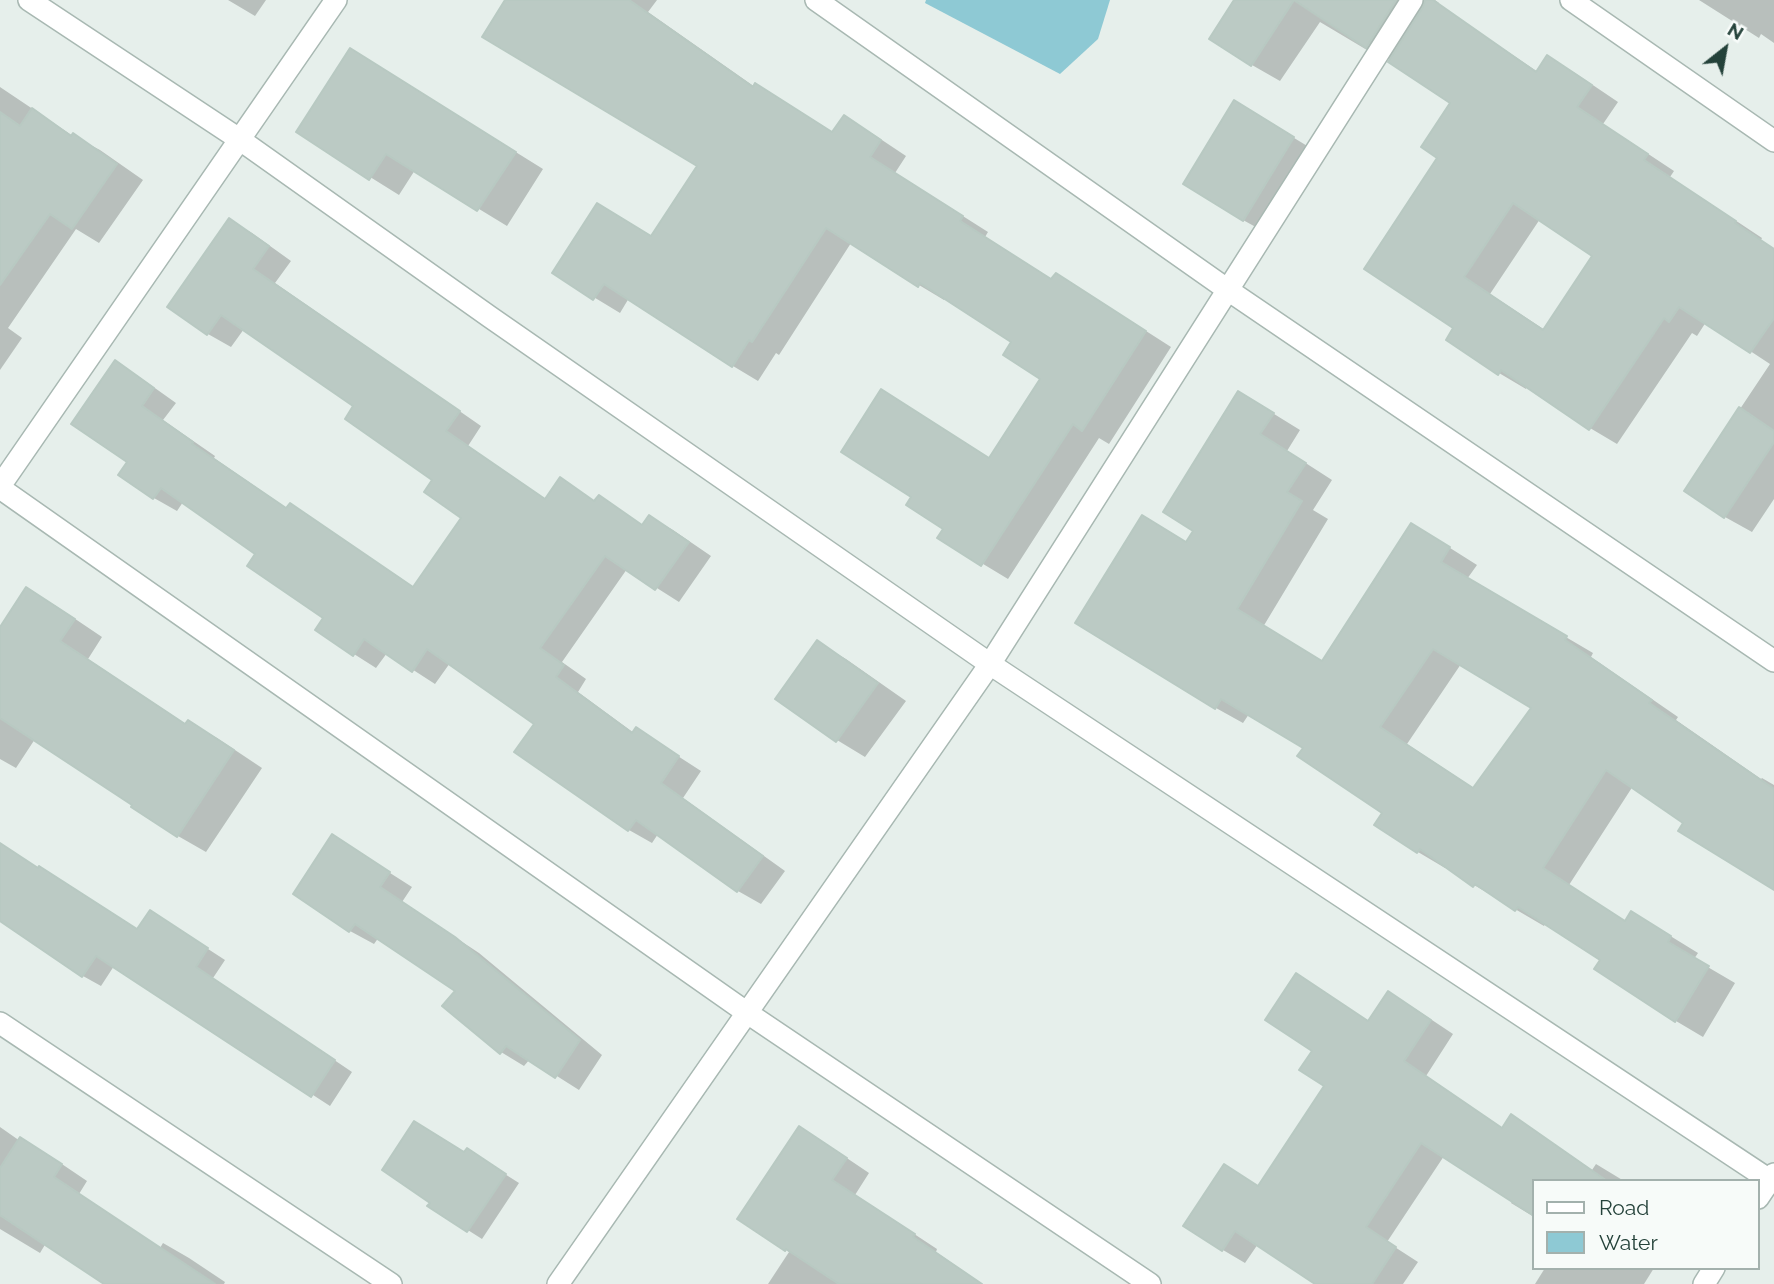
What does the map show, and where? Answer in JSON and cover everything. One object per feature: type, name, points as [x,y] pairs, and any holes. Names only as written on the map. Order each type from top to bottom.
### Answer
[{"type":"street","points":[[29,0],[239,139],[990,664],[1769,1184]]},
{"type":"street","points":[[335,0],[0,487],[746,1012],[1150,1284]]},
{"type":"street","points":[[816,0],[1228,290],[1774,661]]},
{"type":"street","points":[[558,1284],[990,664],[1412,0]]},
{"type":"street","points":[[1571,0],[1774,141]]},
{"type":"street","points":[[0,1023],[391,1284]]},
{"type":"water","points":[[926,0],[1110,0],[1098,39],[1060,74],[925,3]]},
{"type":"building","points":[[505,0],[629,0],[753,87],[755,83],[832,132],[844,115],[881,140],[870,157],[963,216],[960,221],[1051,279],[1056,273],[1146,331],[1082,431],[1073,424],[981,566],[937,538],[943,529],[906,505],[911,497],[841,452],[881,389],[989,458],[1040,379],[1003,355],[1011,342],[920,283],[918,287],[826,228],[752,342],[749,340],[732,367],[604,284],[593,300],[552,273],[597,203],[651,236],[697,166],[482,37]]},
{"type":"building","points":[[1234,0],[1294,0],[1251,66],[1209,39]]},
{"type":"building","points":[[1294,0],[1396,0],[1366,48]]},
{"type":"building","points":[[1425,0],[1433,0],[1536,72],[1547,55],[1592,85],[1577,107],[1648,154],[1644,160],[1774,249],[1774,318],[1750,353],[1679,307],[1669,322],[1664,318],[1589,430],[1501,370],[1498,375],[1446,340],[1453,328],[1364,269],[1437,158],[1421,147],[1450,103],[1388,62]],"holes":[[[1513,203],[1592,256],[1543,330],[1464,277]]]},
{"type":"building","points":[[350,48],[516,152],[477,211],[386,154],[369,180],[296,132]]},
{"type":"building","points":[[1234,100],[1294,137],[1243,221],[1183,184]]},
{"type":"building","points":[[32,108],[117,164],[72,229],[50,214],[0,285],[0,112],[20,126]]},
{"type":"building","points":[[229,218],[269,246],[253,269],[460,411],[446,431],[545,499],[560,477],[594,501],[599,495],[642,525],[649,515],[689,542],[655,590],[605,556],[540,648],[564,665],[556,677],[632,733],[636,727],[679,756],[661,783],[763,856],[737,892],[636,820],[628,831],[514,752],[534,724],[427,649],[412,672],[364,639],[353,656],[315,630],[323,618],[247,566],[255,554],[161,488],[153,499],[118,475],[127,462],[71,424],[115,360],[154,388],[142,406],[193,442],[192,444],[286,508],[290,503],[413,587],[461,518],[424,492],[432,480],[345,419],[353,406],[221,315],[207,335],[167,307]]},
{"type":"building","points":[[1238,391],[1274,413],[1260,434],[1306,463],[1287,492],[1302,501],[1237,609],[1322,661],[1411,523],[1450,547],[1441,562],[1567,636],[1565,640],[1652,700],[1649,703],[1774,789],[1774,890],[1678,831],[1683,823],[1606,770],[1543,868],[1625,921],[1631,911],[1671,936],[1668,942],[1709,966],[1675,1022],[1594,969],[1600,960],[1518,907],[1515,911],[1475,884],[1473,887],[1420,849],[1417,853],[1374,825],[1382,813],[1297,756],[1303,748],[1221,699],[1215,709],[1075,623],[1142,515],[1186,542],[1193,531],[1163,512]],"holes":[[[1433,649],[1531,708],[1473,788],[1380,727]]]},
{"type":"building","points":[[1739,407],[1774,431],[1774,442],[1724,518],[1684,491]]},
{"type":"building","points":[[26,587],[75,619],[60,641],[185,724],[188,720],[234,750],[177,837],[0,718],[0,627]]},
{"type":"building","points":[[817,640],[878,683],[836,742],[775,699]]},
{"type":"building","points":[[332,834],[390,872],[380,887],[455,937],[580,1040],[555,1078],[506,1046],[500,1054],[442,1006],[455,991],[355,924],[349,932],[293,894]]},
{"type":"building","points":[[0,843],[137,929],[150,910],[208,948],[196,967],[335,1060],[311,1097],[96,956],[82,977],[0,921]]},
{"type":"building","points":[[1296,973],[1368,1021],[1388,991],[1431,1020],[1404,1061],[1502,1128],[1511,1114],[1604,1179],[1532,1179],[1532,1215],[1421,1143],[1366,1227],[1396,1247],[1372,1284],[1315,1284],[1235,1231],[1222,1251],[1183,1226],[1224,1164],[1258,1186],[1324,1086],[1299,1070],[1312,1051],[1265,1020]]},
{"type":"building","points":[[414,1121],[464,1152],[467,1148],[506,1174],[467,1232],[427,1206],[430,1203],[382,1170]]},
{"type":"building","points":[[799,1126],[847,1158],[832,1180],[915,1234],[913,1237],[982,1284],[839,1284],[737,1219]]},
{"type":"building","points":[[20,1137],[62,1164],[54,1177],[215,1284],[104,1284],[0,1215],[0,1168]]}]
